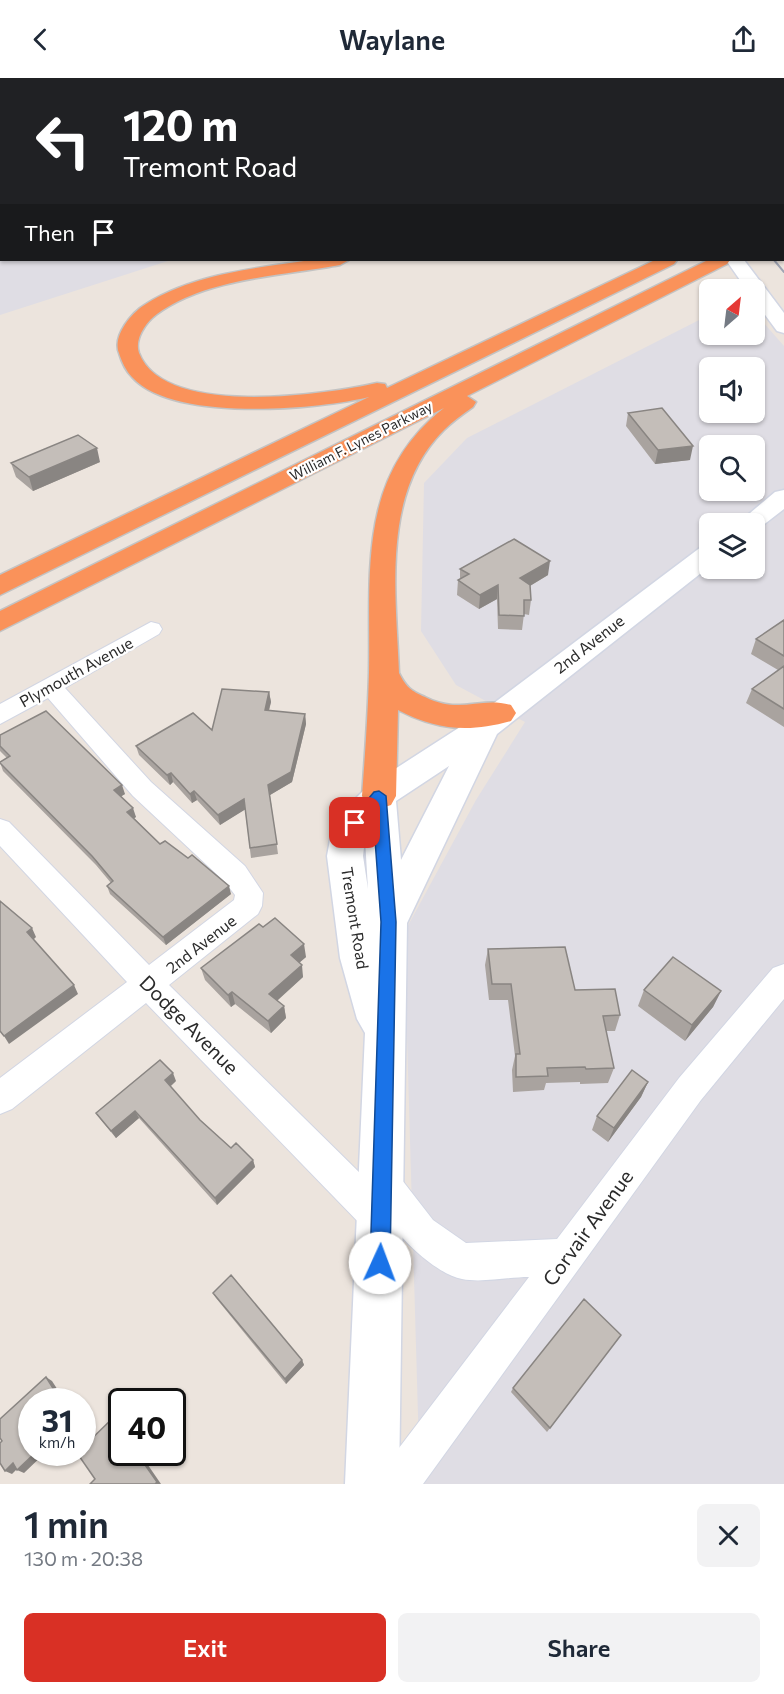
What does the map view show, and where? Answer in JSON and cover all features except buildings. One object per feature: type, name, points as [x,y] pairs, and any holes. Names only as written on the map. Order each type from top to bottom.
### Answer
[{"type":"highway","points":[[335,261],[214,283],[170,298],[139,319],[131,333],[128,350],[132,365],[151,382],[172,391],[204,399],[242,404],[352,396],[459,363]]},
{"type":"highway","name":"William F. Lynes Parkway","points":[[0,586],[666,261]]},
{"type":"highway","name":"William F. Lynes Parkway","points":[[0,622],[719,261]]},
{"type":"highway","points":[[379,796],[384,673],[384,541],[390,508],[404,469],[435,426],[506,368]]},
{"type":"highway","points":[[384,673],[396,696],[430,713],[449,718],[492,719]]},
{"type":"street","points":[[736,261],[784,327]]},
{"type":"street","points":[[763,513],[784,497]]},
{"type":"street","name":"2nd Avenue","points":[[379,796],[492,719],[699,561]]},
{"type":"street","name":"Plymouth Avenue","points":[[0,715],[151,629]]},
{"type":"street","name":"2nd Avenue","points":[[0,1098],[149,985],[248,906],[249,893],[235,874],[142,789],[50,686]]},
{"type":"street","points":[[388,922],[492,719]]},
{"type":"street","name":"Tremont Road","points":[[372,1484],[387,1049],[388,922],[379,796]]},
{"type":"street","name":"Tremont Road","points":[[379,796],[362,813],[348,834],[345,856],[359,958],[387,1049]]},
{"type":"street","name":"Dodge Avenue","points":[[0,829],[149,985],[382,1201],[420,1233],[462,1261],[567,1257]]},
{"type":"street","name":"Corvair Avenue","points":[[398,1484],[690,1089],[784,977]]},
{"type":"shaded area","points":[[0,261],[168,261],[0,315]]},
{"type":"shaded area","points":[[699,320],[699,345],[765,345],[765,324],[784,346],[784,1484],[420,1484],[404,933],[476,800],[525,722],[456,685],[421,631],[424,483],[467,438]]},
{"type":"railway","points":[[775,261],[784,272]]},
{"type":"route","points":[[355,823],[379,796],[388,922],[387,1049],[380,1263]]}]
